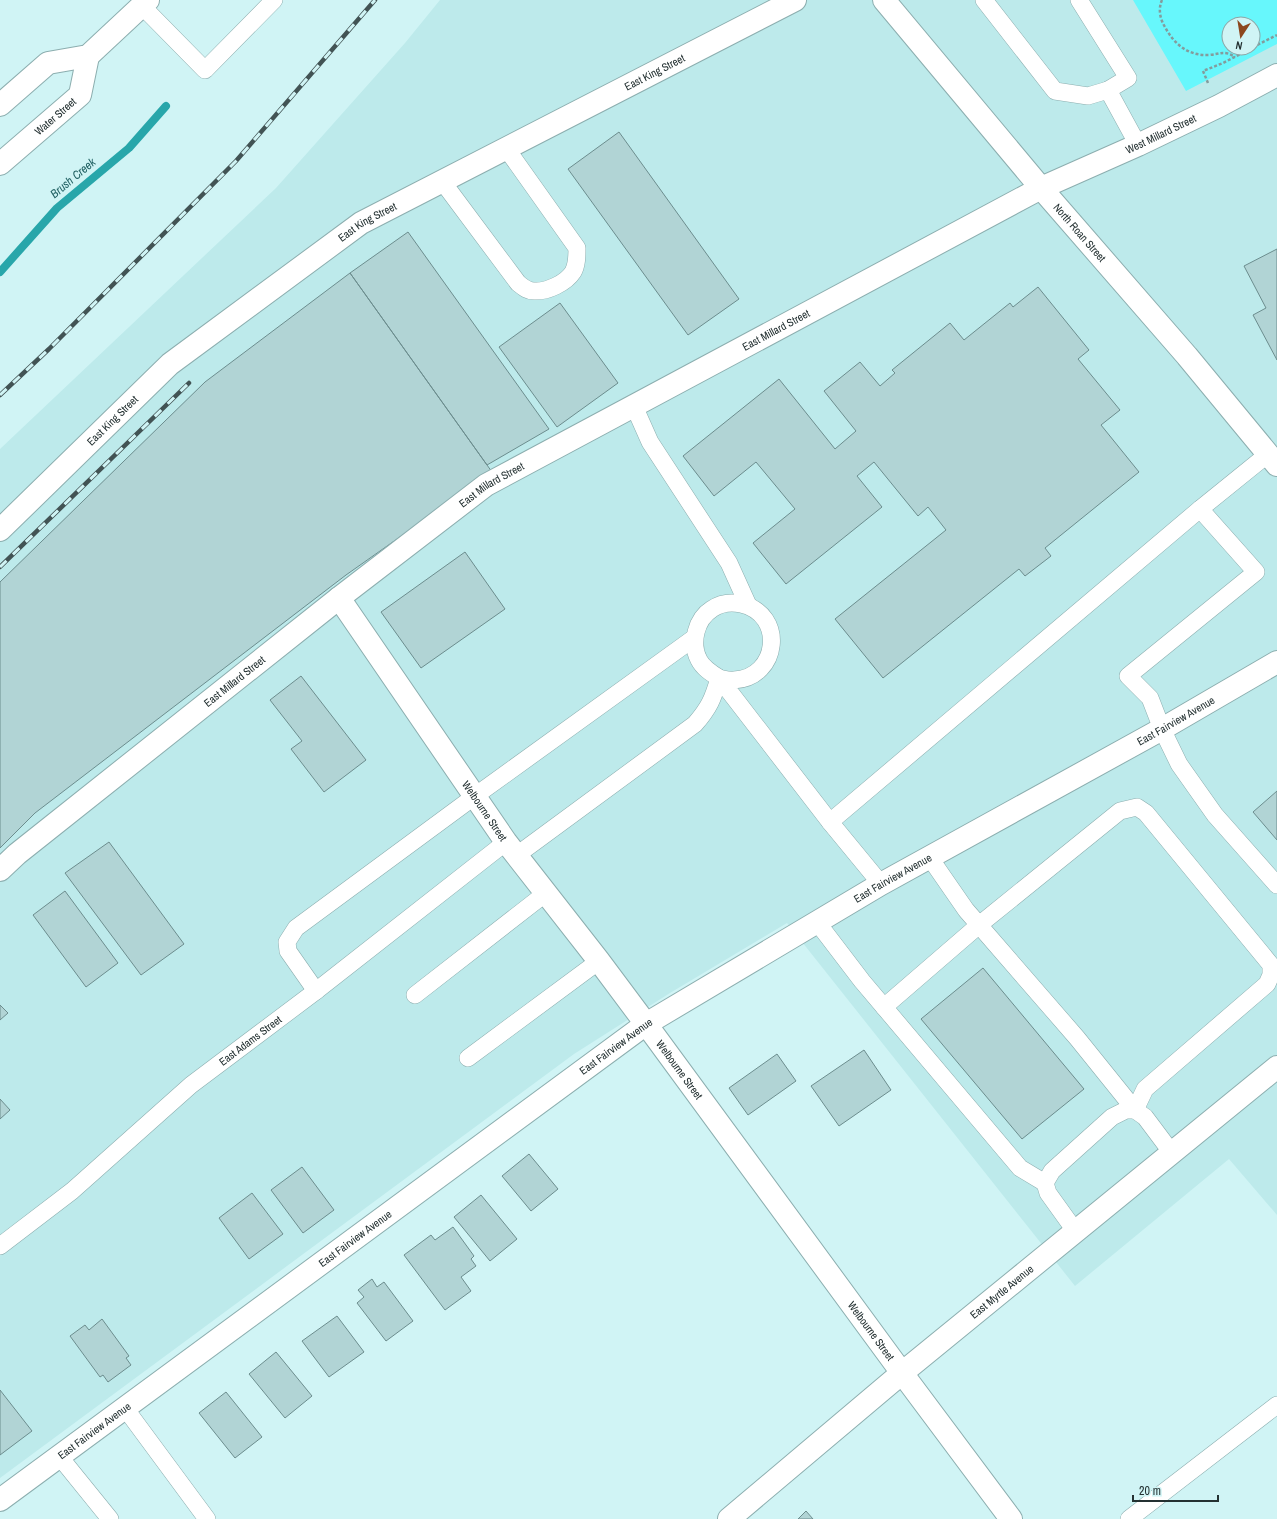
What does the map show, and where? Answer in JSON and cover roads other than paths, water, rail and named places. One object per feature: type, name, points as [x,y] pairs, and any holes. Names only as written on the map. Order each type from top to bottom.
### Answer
[{"type":"street","name":"East King Street","points":[[0,530],[170,364],[361,223],[795,0]]},
{"type":"street","name":"North Roan Street","points":[[884,0],[1041,188],[1187,356],[1272,459]]},
{"type":"street","points":[[0,105],[48,63],[88,56],[145,3]]},
{"type":"street","name":"Water Street","points":[[0,164],[80,95],[88,56]]},
{"type":"street","name":"West Millard Street","points":[[1041,188],[1138,145],[1219,106],[1277,75]]},
{"type":"street","name":"East Millard Street","points":[[0,870],[16,854],[339,598],[486,485],[1041,188]]},
{"type":"street","name":"Welbourne Street","points":[[339,598],[511,848],[646,1024],[1011,1519]]},
{"type":"street","name":"East Fairview Avenue","points":[[0,1500],[646,1024],[881,884],[1162,729],[1277,662]]},
{"type":"street","name":"East Myrtle Avenue","points":[[729,1519],[902,1373],[1277,1068]]},
{"type":"lane","points":[[145,3],[205,70],[274,0]]},
{"type":"lane","points":[[984,0],[1055,91],[1088,96],[1108,90],[1128,78],[1079,0]]},
{"type":"lane","points":[[1108,90],[1138,145]]},
{"type":"lane","points":[[442,181],[518,283],[526,290],[535,291],[548,289],[564,281],[573,272],[578,260],[577,248],[506,148]]},
{"type":"lane","points":[[634,406],[650,442],[729,563],[748,605]]},
{"type":"lane","points":[[830,822],[1200,509],[1272,459]]},
{"type":"lane","points":[[1200,509],[1256,572],[1128,676],[1150,698],[1162,729],[1179,764],[1215,815],[1277,885]]},
{"type":"lane","points":[[735,603],[748,605],[759,613],[768,623],[772,636],[771,650],[767,662],[758,672],[746,679],[732,681],[719,678],[708,671],[699,660],[695,650],[694,638],[697,626],[703,617],[712,609],[723,604],[735,603]]},
{"type":"lane","points":[[316,991],[288,951],[287,942],[296,928],[475,796],[694,638]]},
{"type":"lane","points":[[719,678],[830,822],[881,884]]},
{"type":"lane","name":"East Adams Street","points":[[0,1246],[72,1191],[191,1085],[316,991],[511,848],[695,724],[707,710],[714,695],[719,678]]},
{"type":"lane","points":[[884,1007],[979,925],[1120,811],[1137,807],[1146,813],[1271,965],[1271,975],[1267,984],[1145,1089],[1135,1110]]},
{"type":"lane","points":[[930,858],[966,910],[1078,1038],[1135,1110],[1145,1117],[1172,1153]]},
{"type":"lane","points":[[415,995],[546,893]]},
{"type":"lane","points":[[817,922],[862,981],[1020,1168],[1045,1183],[1048,1193],[1076,1232]]},
{"type":"lane","points":[[468,1058],[599,961]]},
{"type":"lane","points":[[1045,1183],[1052,1171],[1112,1117],[1126,1110],[1135,1110]]},
{"type":"lane","points":[[1129,1519],[1277,1405]]},
{"type":"lane","points":[[125,1408],[207,1519]]},
{"type":"lane","points":[[59,1456],[110,1519]]},
{"type":"waterway","name":"Brush Creek","points":[[0,272],[57,208],[129,148],[166,106]]},
{"type":"railway","points":[[0,395],[49,349],[236,161],[375,0]]},
{"type":"railway","points":[[0,567],[189,383]]}]
